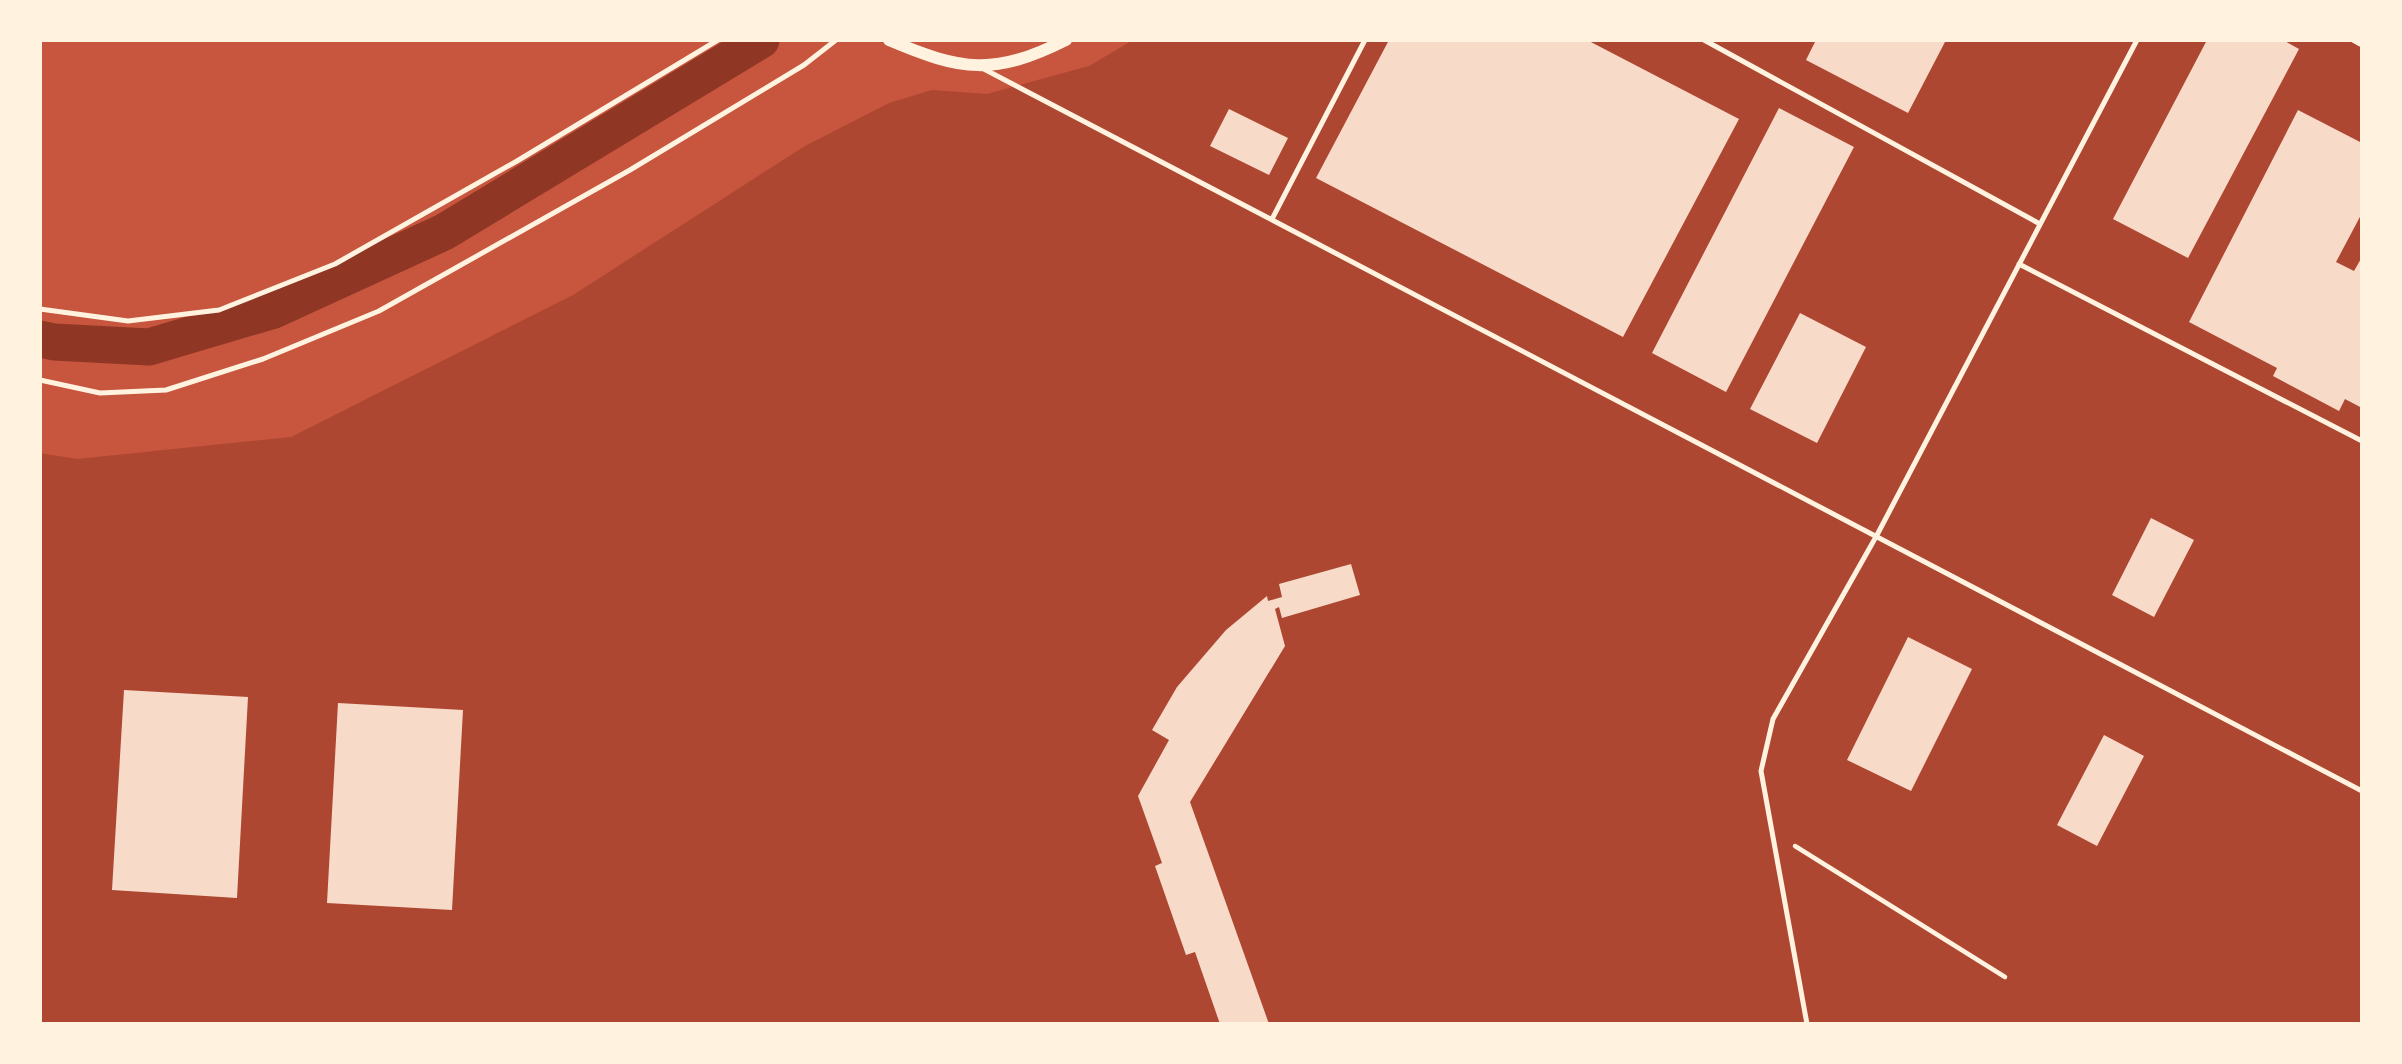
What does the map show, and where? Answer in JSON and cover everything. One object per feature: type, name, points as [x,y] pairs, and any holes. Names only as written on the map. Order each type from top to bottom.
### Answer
[{"type":"street","points":[[889,40],[934,57],[959,64],[978,65],[1016,61],[1066,40]]},
{"type":"lane","points":[[40,309],[128,321],[219,310],[232,305],[335,264],[517,161],[718,40]]},
{"type":"lane","points":[[40,380],[100,393],[166,390],[263,359],[379,311],[630,170],[804,65],[836,40]]},
{"type":"lane","points":[[1272,219],[1365,40]]},
{"type":"lane","points":[[1704,40],[2040,224]]},
{"type":"lane","points":[[1807,1024],[1761,771],[1773,719],[1877,535],[2137,40]]},
{"type":"lane","points":[[2353,40],[2362,45]]},
{"type":"lane","points":[[978,65],[2362,791]]},
{"type":"lane","points":[[2019,264],[2362,441]]},
{"type":"path","points":[[1772,831],[2005,977]]},
{"type":"shaded area","points":[[1133,40],[2362,40],[2362,1024],[40,1024],[40,453],[77,459],[291,437],[573,295],[805,146],[889,103],[932,90],[987,94],[1089,66]]},
{"type":"building","points":[[1389,40],[1587,40],[1739,119],[1623,337],[1316,178]]},
{"type":"building","points":[[1816,40],[1946,40],[1908,113],[1806,60]]},
{"type":"building","points":[[2207,40],[2283,40],[2299,49],[2188,258],[2113,219]]},
{"type":"building","points":[[1779,108],[1854,147],[1726,392],[1652,353]]},
{"type":"building","points":[[1229,109],[1288,138],[1269,175],[1210,146]]},
{"type":"building","points":[[2298,110],[2362,143],[2362,213],[2336,262],[2354,271],[2362,257],[2362,408],[2345,399],[2339,411],[2273,376],[2277,368],[2189,322]]},
{"type":"building","points":[[1800,313],[1866,347],[1817,443],[1750,409]]},
{"type":"building","points":[[2151,518],[2194,540],[2154,617],[2112,595]]},
{"type":"building","points":[[1351,564],[1360,595],[1282,618],[1279,607],[1275,609],[1285,646],[1190,802],[1269,1024],[1220,1024],[1195,952],[1186,955],[1155,866],[1162,863],[1138,796],[1169,740],[1152,730],[1177,687],[1226,630],[1267,596],[1268,601],[1282,597],[1279,584]]},
{"type":"building","points":[[1908,637],[1972,669],[1911,791],[1847,760]]},
{"type":"building","points":[[124,690],[248,697],[237,898],[112,890]]},
{"type":"building","points":[[338,703],[463,710],[452,910],[327,903]]},
{"type":"building","points":[[2104,735],[2144,756],[2097,846],[2057,825]]},
{"type":"waterway","points":[[40,339],[149,347],[274,310],[444,232],[761,40]]}]
